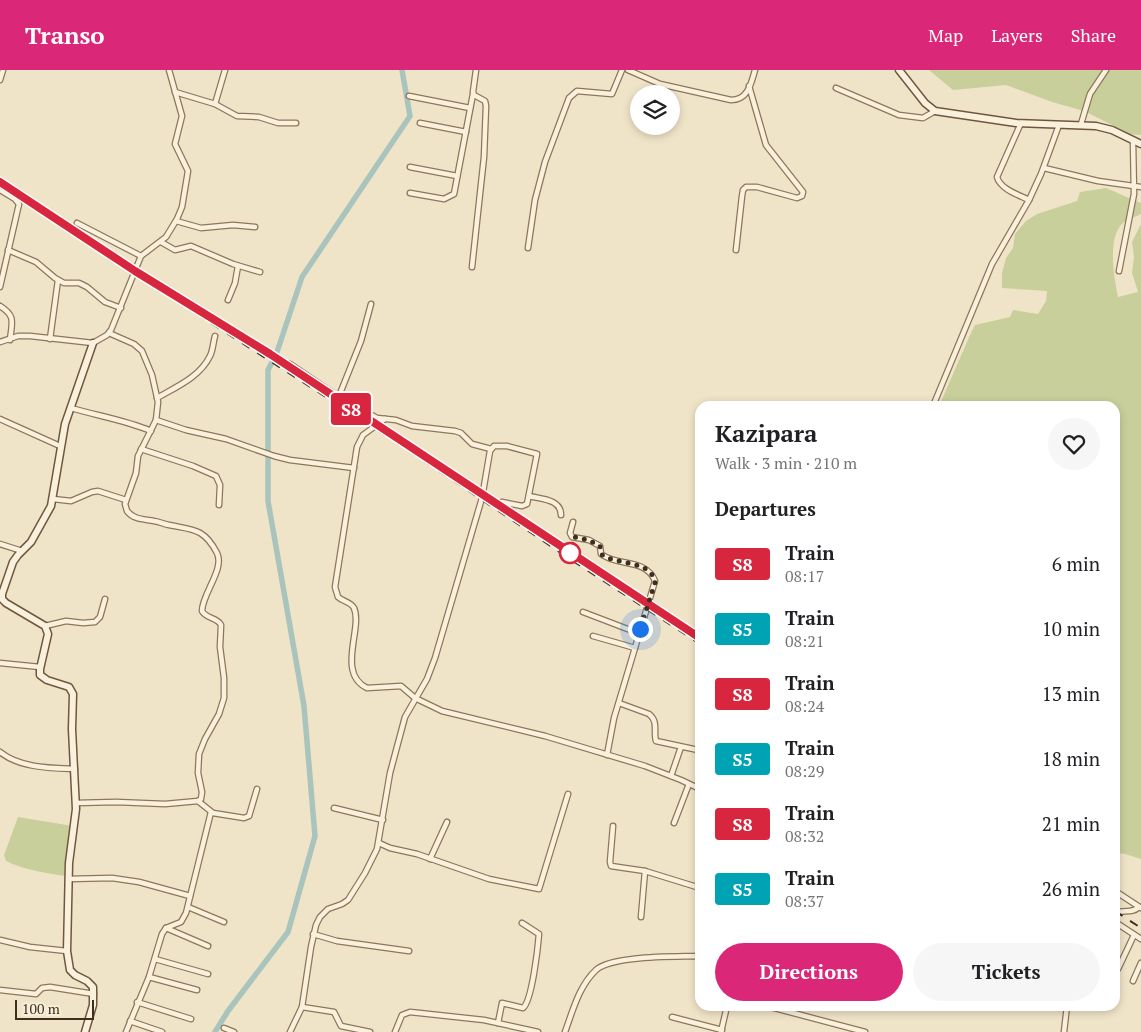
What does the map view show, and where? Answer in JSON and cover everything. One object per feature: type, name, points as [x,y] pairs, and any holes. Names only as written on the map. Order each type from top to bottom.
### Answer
[{"type":"street","points":[[0,80],[2,70]]},
{"type":"street","points":[[0,342],[22,336],[93,343],[109,333],[141,256],[161,242],[176,221],[182,207],[188,174],[186,164],[175,144],[182,116],[169,70]]},
{"type":"street","points":[[215,104],[225,70]]},
{"type":"street","points":[[410,193],[444,199],[454,194],[476,70]]},
{"type":"street","points":[[528,248],[535,200],[545,162],[569,98],[577,91],[612,94],[622,70]]},
{"type":"street","points":[[628,70],[660,84],[738,100],[742,98],[749,86],[755,70]]},
{"type":"street","points":[[899,70],[925,104],[935,111],[1021,123],[1080,124],[1103,127],[1141,144]]},
{"type":"street","points":[[1080,124],[1090,94],[1106,70]]},
{"type":"street","points":[[736,250],[742,196],[743,190],[746,187],[757,187],[797,198],[802,196],[803,192],[766,145],[749,86]]},
{"type":"street","points":[[836,88],[899,115],[923,118],[935,111]]},
{"type":"street","points":[[176,92],[215,104],[237,116],[259,117],[278,123],[296,123]]},
{"type":"street","points":[[472,267],[484,157],[486,106],[485,101],[473,94]]},
{"type":"street","points":[[409,96],[470,108]]},
{"type":"street","points":[[420,123],[466,132]]},
{"type":"street","points":[[1021,123],[997,177],[1003,187],[1029,200]]},
{"type":"street","points":[[935,401],[997,252],[1029,200],[1044,168],[1059,125]]},
{"type":"street","points":[[1119,271],[1134,188],[1133,141]]},
{"type":"street","points":[[410,167],[457,176]]},
{"type":"street","points":[[1044,168],[1098,182],[1134,188],[1141,187]]},
{"type":"street","points":[[0,190],[15,199],[19,204],[0,286]]},
{"type":"street","points":[[176,221],[201,228],[254,227]]},
{"type":"street","points":[[77,223],[141,256]]},
{"type":"street","points":[[161,242],[176,250],[190,246],[238,266],[260,272]]},
{"type":"street","points":[[8,250],[36,262],[58,280],[64,283],[82,284],[108,304],[121,308]]},
{"type":"street","points":[[228,300],[235,283],[238,266]]},
{"type":"street","points":[[50,339],[58,280]]},
{"type":"street","points":[[338,396],[361,341],[371,304]]},
{"type":"street","points":[[0,306],[9,311],[12,318],[10,340]]},
{"type":"street","points":[[109,333],[134,344],[142,351],[152,375],[157,398],[158,411],[156,420],[141,449],[136,473],[126,500],[126,511],[137,519],[190,528],[200,532],[216,551],[219,559],[218,567],[203,603],[202,611],[206,616],[219,622],[221,625],[220,647],[224,678],[224,698],[220,714],[205,739],[200,754],[198,773],[202,796],[198,801]]},
{"type":"street","points":[[157,398],[199,371],[211,354],[215,336]]},
{"type":"street","points":[[93,343],[60,446],[52,499],[40,528],[31,542],[13,562],[3,588],[2,599],[3,605],[45,626],[66,621],[95,622],[100,617],[105,599]]},
{"type":"street","points":[[290,364],[338,396],[373,416],[396,420],[412,426],[455,431],[461,433],[472,444],[491,449]]},
{"type":"street","points":[[71,408],[133,424],[151,432]]},
{"type":"street","points":[[0,419],[60,446]]},
{"type":"street","points":[[385,419],[359,441],[335,587],[338,598],[352,605],[355,612],[352,649],[353,668],[358,682],[367,688],[401,686],[415,698],[434,708],[545,736],[671,776],[695,786]]},
{"type":"street","points":[[156,420],[177,428],[214,436],[274,456],[354,468]]},
{"type":"street","points":[[290,1032],[302,1006],[316,925],[324,912],[342,904],[352,894],[372,860],[379,843],[390,772],[405,717],[427,679],[435,658],[482,498],[491,449],[494,446],[501,445],[537,454],[527,504],[524,506],[502,502]]},
{"type":"street","points":[[141,449],[193,466],[216,476],[220,485],[219,505]]},
{"type":"street","points":[[52,499],[72,501],[98,491],[126,500]]},
{"type":"street","points":[[529,496],[556,503],[561,515]]},
{"type":"street","points":[[573,522],[570,533],[572,537],[588,540],[600,546],[601,554],[607,558],[645,568],[655,579],[652,597],[638,633],[614,718],[607,755]]},
{"type":"street","points":[[0,544],[22,551]]},
{"type":"street","points":[[583,612],[638,633]]},
{"type":"street","points":[[45,626],[48,634],[40,667],[40,675],[43,678],[69,687],[73,694],[72,729],[76,802],[68,879],[67,951],[70,970],[91,984],[94,994],[93,1005],[84,1032]]},
{"type":"street","points":[[593,636],[635,648]]},
{"type":"street","points":[[0,663],[40,667]]},
{"type":"street","points":[[619,703],[653,717],[656,741],[695,749]]},
{"type":"street","points":[[671,776],[681,747]]},
{"type":"street","points":[[0,752],[12,759],[36,766],[75,769]]},
{"type":"street","points":[[674,823],[690,784]]},
{"type":"street","points":[[76,802],[165,804],[198,801],[211,812],[223,816],[247,818],[257,789]]},
{"type":"street","points":[[379,843],[489,879],[540,889],[568,794]]},
{"type":"street","points":[[334,808],[383,820]]},
{"type":"street","points":[[126,1032],[149,977],[162,934],[166,928],[184,919],[211,812]]},
{"type":"street","points":[[430,859],[446,822]]},
{"type":"street","points":[[613,826],[610,866],[645,871],[695,886]]},
{"type":"street","points":[[641,917],[645,871]]},
{"type":"street","points":[[68,879],[117,878],[152,885],[190,896]]},
{"type":"street","points":[[1120,895],[1140,908]]},
{"type":"street","points":[[188,907],[224,922]]},
{"type":"street","points":[[1120,912],[1140,908]]},
{"type":"street","points":[[498,1023],[502,1003],[523,1008],[527,1004],[539,934],[522,923]]},
{"type":"street","points":[[1120,925],[1141,939]]},
{"type":"street","points":[[166,928],[208,946]]},
{"type":"street","points":[[313,934],[337,941],[410,951]]},
{"type":"street","points":[[1120,965],[1134,935]]},
{"type":"street","points":[[0,940],[30,947],[67,951]]},
{"type":"street","points":[[565,1032],[577,998],[588,980],[599,968],[608,964],[640,959],[695,956]]},
{"type":"street","points":[[155,959],[208,974]]},
{"type":"street","points":[[1133,981],[1141,964]]},
{"type":"street","points":[[149,977],[197,990]]},
{"type":"street","points":[[0,990],[36,994],[42,988],[50,987],[94,994]]},
{"type":"street","points":[[137,1002],[191,1018]]},
{"type":"street","points":[[302,1006],[331,1011],[336,1014],[341,1026],[370,1032]]},
{"type":"street","points":[[672,1017],[722,1031],[726,1011]]},
{"type":"street","points":[[785,1011],[866,1032]]},
{"type":"street","points":[[1064,1032],[1066,1011]]},
{"type":"street","points":[[394,1032],[400,1018],[407,1012],[484,1020],[538,1032]]},
{"type":"street","points":[[130,1021],[162,1032]]},
{"type":"street","points":[[224,1028],[234,1032]]},
{"type":"green space","points":[[929,70],[1141,70],[1141,135],[1130,134],[1084,111],[1052,102],[1006,85],[953,90]]},
{"type":"green space","points":[[1106,188],[1141,203],[1141,214],[1123,223],[1118,229],[1113,248],[1113,258],[1118,297],[1138,292],[1132,273],[1134,257],[1132,242],[1141,224],[1141,859],[1120,854],[1120,401],[941,401],[975,325],[1010,317],[1013,310],[1038,314],[1046,301],[1047,291],[1002,288],[1002,273],[1006,258],[1013,248],[1015,234],[1026,221],[1037,214],[1077,201],[1080,192]]},
{"type":"green space","points":[[18,817],[73,826],[70,877],[30,869],[6,861],[4,855]]},
{"type":"waterway","points":[[215,1032],[228,1011],[288,932],[315,836],[304,706],[268,501],[268,370],[277,352],[302,277],[410,116],[402,70]]},
{"type":"railway","points":[[0,187],[402,446],[695,641]]},
{"type":"railway","points":[[1120,914],[1141,928]]},
{"type":"train","name":"S8","points":[[0,182],[135,271],[270,354],[376,426],[695,635]]},
{"type":"route","points":[[570,553],[574,537],[588,540],[600,546],[601,554],[607,558],[645,568],[653,575],[655,583],[640,629]]}]
